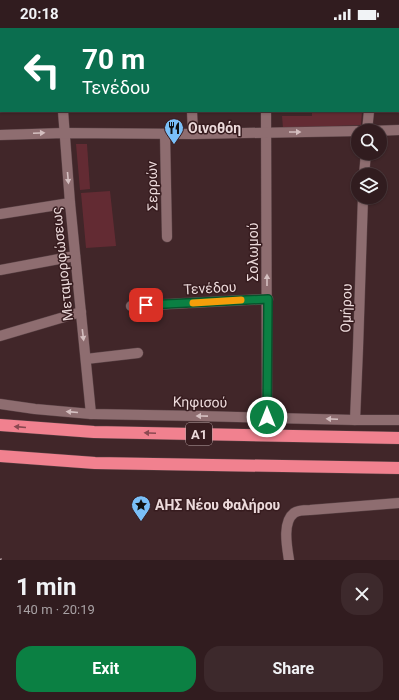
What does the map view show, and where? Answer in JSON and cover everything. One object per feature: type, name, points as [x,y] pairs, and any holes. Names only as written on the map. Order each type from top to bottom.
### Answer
[{"type":"highway","name":"Α1","points":[[0,425],[94,432],[399,438]]},
{"type":"highway","name":"Α1","points":[[0,456],[95,462],[399,468]]},
{"type":"street","name":"Μεταμορφώσεως","points":[[63,112],[70,204],[91,414]]},
{"type":"street","points":[[192,112],[193,134]]},
{"type":"street","name":"Σολωμού","points":[[266,112],[268,299],[267,417]]},
{"type":"street","points":[[368,124],[369,112]]},
{"type":"street","points":[[387,130],[399,130]]},
{"type":"street","points":[[0,135],[64,133],[193,134],[351,131]]},
{"type":"street","name":"Σερρών","points":[[165,134],[167,237]]},
{"type":"street","points":[[0,214],[70,204]]},
{"type":"street","name":"Ομήρου","points":[[355,420],[363,204]]},
{"type":"street","points":[[0,270],[75,256]]},
{"type":"street","name":"Τενέδου","points":[[131,306],[268,299]]},
{"type":"street","points":[[0,336],[80,312]]},
{"type":"street","points":[[86,359],[138,354]]},
{"type":"street","name":"Κηφισού","points":[[0,404],[91,414],[399,420]]},
{"type":"street","points":[[289,560],[286,527],[289,519],[294,513],[299,511],[399,503]]},
{"type":"shaded area","points":[[312,112],[362,112],[361,124],[351,124],[351,125],[283,128],[282,116],[312,116]]},
{"type":"shaded area","points":[[76,144],[87,144],[90,189],[80,190]]},
{"type":"shaded area","points":[[110,191],[116,246],[86,248],[81,193]]},
{"type":"slow traffic","points":[[193,303],[241,300]]},
{"type":"place","name":"Οινοθόη","points":[[174,145]]},
{"type":"place","name":"ΑΗΣ Νέου Φαλήρου","points":[[141,522]]},
{"type":"route","points":[[146,305],[268,299],[267,417]]}]
